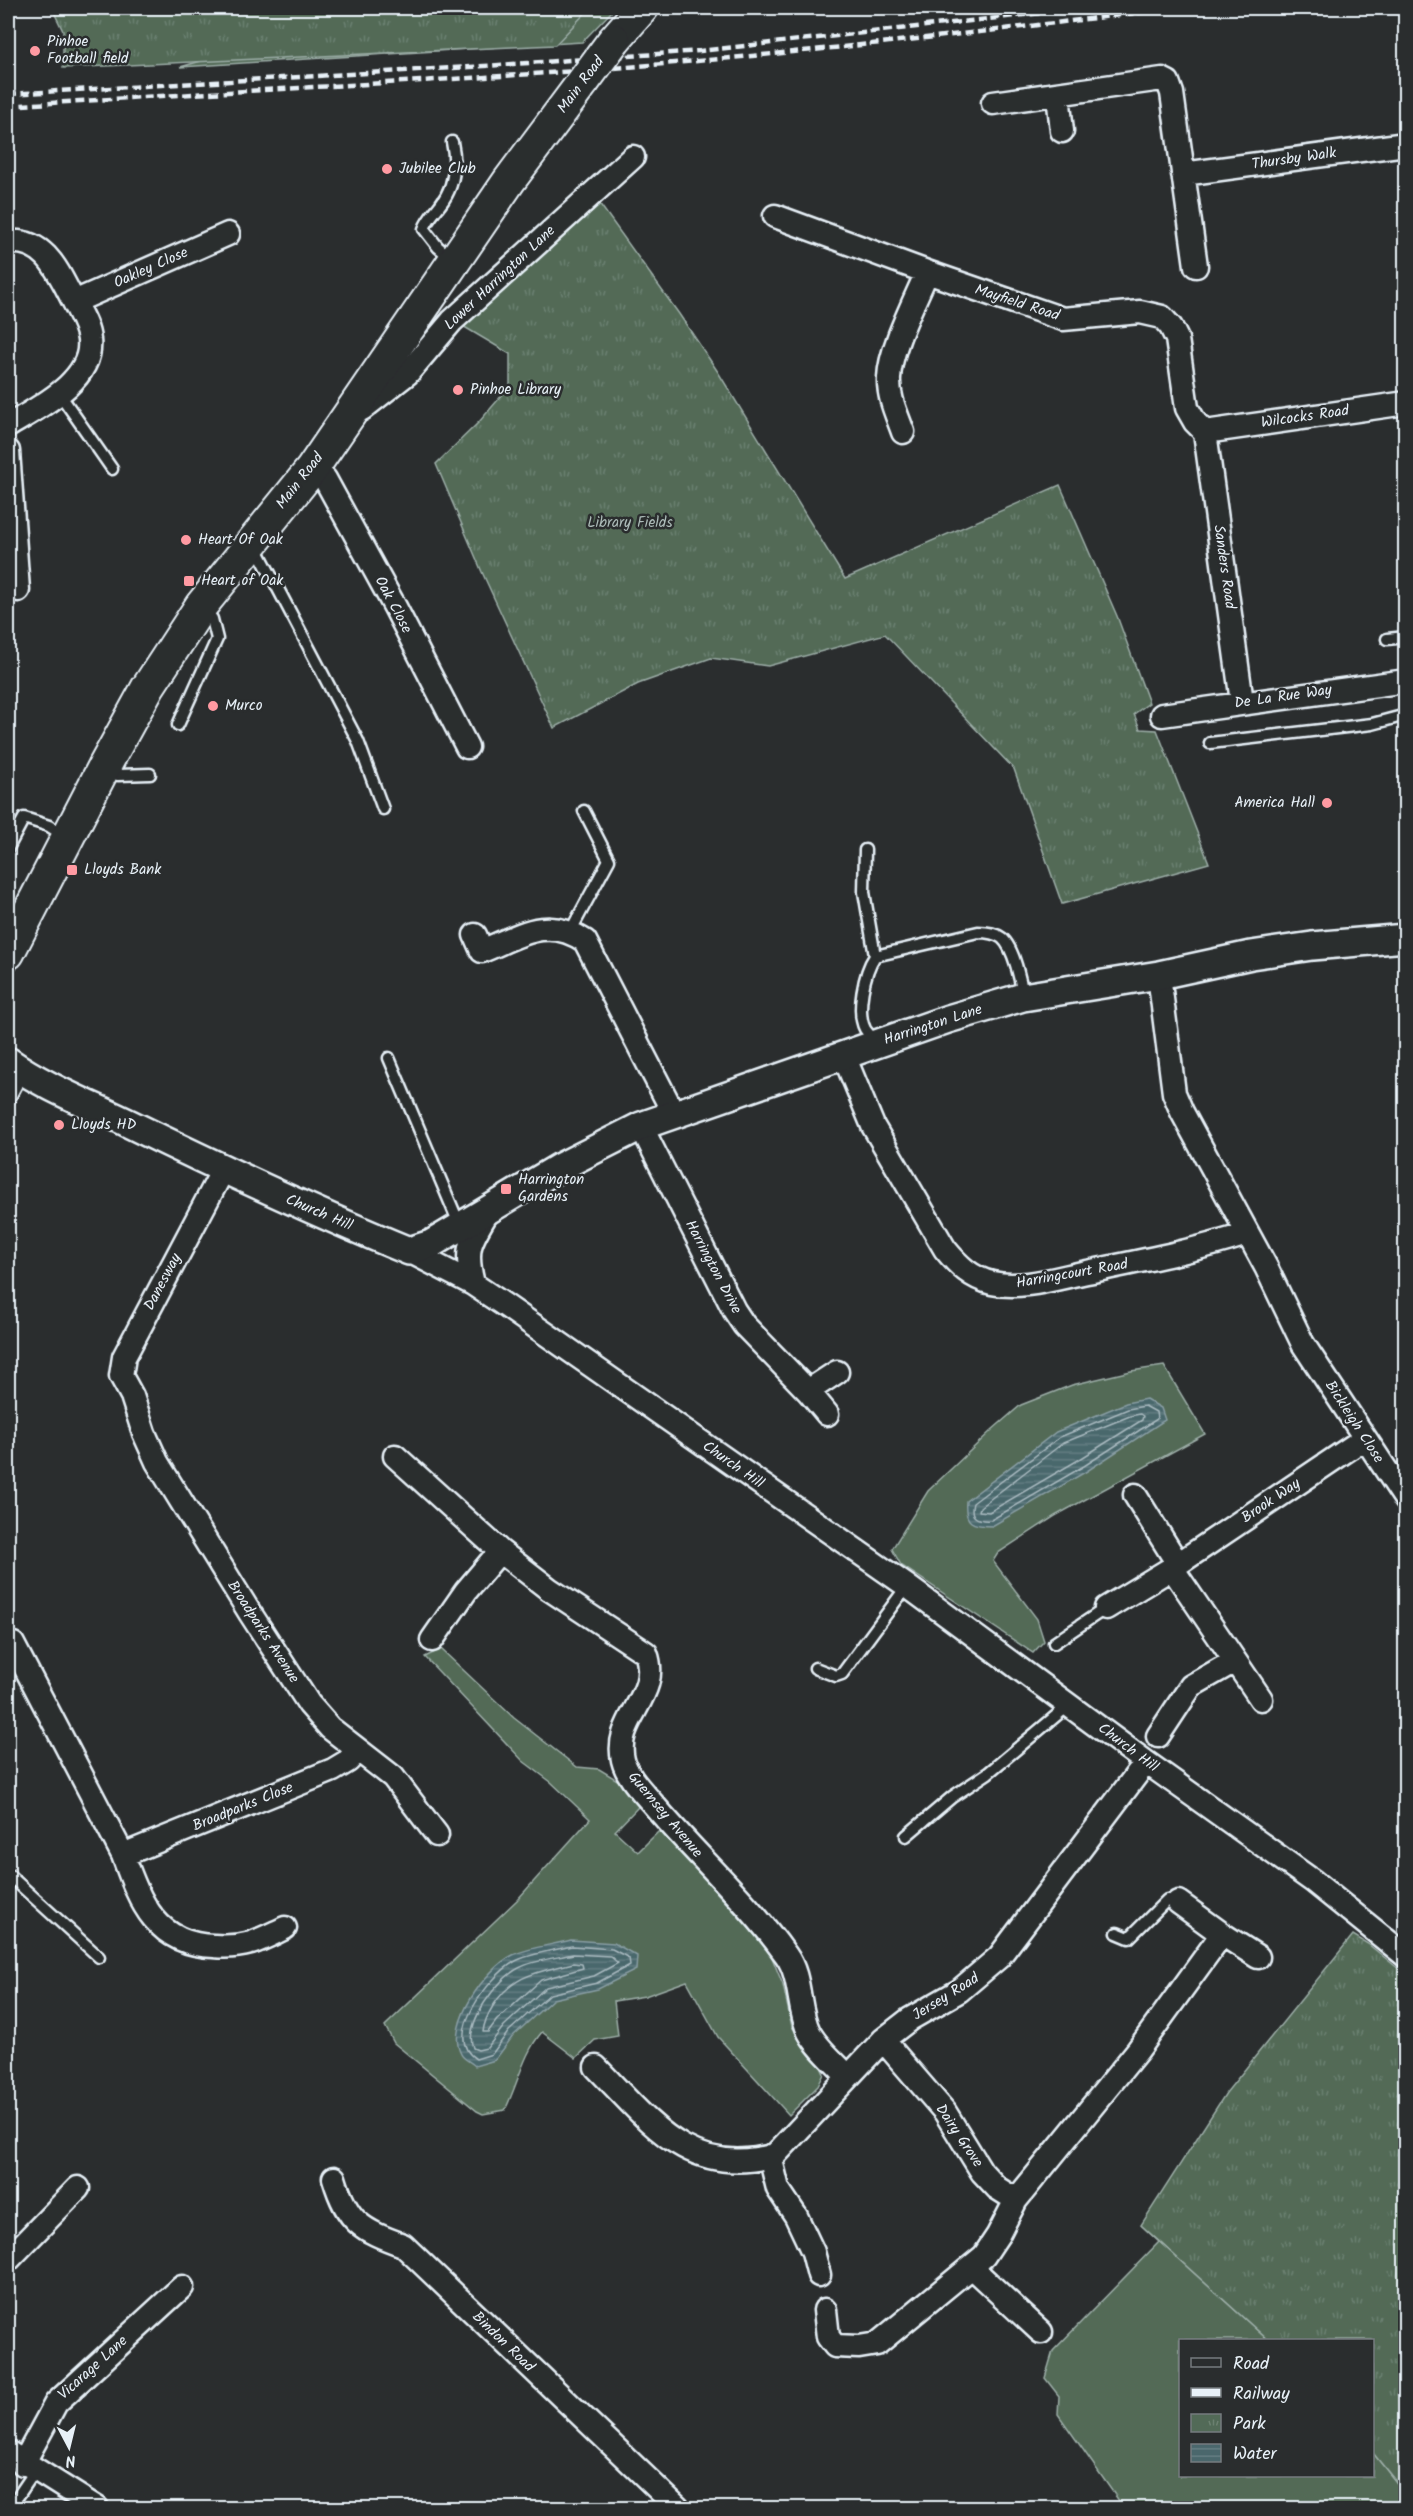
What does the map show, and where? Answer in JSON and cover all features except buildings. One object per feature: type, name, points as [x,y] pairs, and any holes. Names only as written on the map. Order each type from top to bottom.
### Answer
[{"type":"main road","name":"Main Road","points":[[8,953],[148,687],[201,606],[312,469],[509,181],[627,25]]},
{"type":"street","points":[[993,103],[1162,79],[1168,82],[1172,93],[1196,266]]},
{"type":"street","points":[[1058,95],[1062,131]]},
{"type":"street","name":"Thursby Walk","points":[[1183,174],[1406,144]]},
{"type":"street","name":"Lower Harrington Lane","points":[[342,424],[408,373],[452,321],[633,157]]},
{"type":"street","name":"Mayfield Road","points":[[775,216],[1063,319],[1140,312],[1162,317],[1171,327],[1177,339],[1187,408],[1205,432]]},
{"type":"street","name":"Oakley Close","points":[[74,302],[228,234]]},
{"type":"street","points":[[8,242],[24,243],[42,251],[52,260],[74,302],[90,341],[88,358],[81,374],[58,393],[8,426]]},
{"type":"street","points":[[903,432],[893,405],[889,378],[893,356],[927,272]]},
{"type":"street","name":"Wilcocks Road","points":[[1205,432],[1406,403]]},
{"type":"street","name":"Sanders Road","points":[[1205,432],[1242,702]]},
{"type":"street","points":[[8,451],[18,590]]},
{"type":"street","name":"Oak Close","points":[[312,469],[325,479],[395,607],[467,747]]},
{"type":"street","name":"De La Rue Way","points":[[1162,715],[1242,702],[1406,681]]},
{"type":"street","points":[[475,935],[482,951],[541,928],[550,927],[570,932],[589,945],[674,1114]]},
{"type":"street","name":"Harrington Lane","points":[[409,1251],[431,1244],[560,1167],[641,1126],[948,1018],[1023,997],[1159,975],[1251,955],[1312,946],[1406,938]]},
{"type":"street","points":[[1159,975],[1174,1094],[1247,1234]]},
{"type":"street","name":"Harringcourt Road","points":[[844,1056],[873,1126],[945,1249],[958,1265],[979,1279],[1007,1286],[1045,1281],[1195,1251],[1247,1234]]},
{"type":"street","name":"Church Hill","points":[[16,1067],[223,1170],[409,1251],[473,1284],[907,1586],[1146,1762],[1313,1881],[1406,1956]]},
{"type":"street","name":"Harrington Drive","points":[[641,1126],[734,1310],[744,1325],[827,1414]]},
{"type":"street","name":"Danesway","points":[[132,1396],[121,1376],[124,1357],[223,1170]]},
{"type":"street","name":"Harrington Lane","points":[[473,1284],[468,1264],[468,1250],[474,1234],[489,1210]]},
{"type":"street","name":"Bickleigh Close","points":[[1247,1234],[1266,1267],[1303,1344],[1406,1500]]},
{"type":"street","points":[[808,1391],[837,1372]]},
{"type":"street","name":"Broadparks Avenue","points":[[132,1396],[154,1455],[250,1613],[309,1704],[330,1728],[393,1777],[437,1835]]},
{"type":"street","name":"Brook Way","points":[[1106,1608],[1175,1566],[1365,1438]]},
{"type":"street","name":"Guernsey Avenue","points":[[395,1456],[500,1551],[549,1589],[646,1653],[650,1675],[643,1698],[629,1719],[620,1744],[623,1762],[630,1776],[682,1839],[748,1909],[787,1956],[800,1992],[809,2031],[848,2077]]},
{"type":"street","points":[[1135,1495],[1233,1662],[1261,1699]]},
{"type":"street","points":[[432,1640],[466,1591],[500,1551]]},
{"type":"street","points":[[13,1644],[123,1855],[147,1911],[166,1932],[188,1944],[220,1946],[249,1944],[285,1928]]},
{"type":"street","points":[[1158,1736],[1191,1686],[1233,1662]]},
{"type":"street","name":"Broadparks Close","points":[[123,1855],[333,1770],[348,1761],[358,1750]]},
{"type":"street","name":"Jersey Road","points":[[770,2156],[778,2151],[883,2040],[910,2019],[959,1991],[999,1957],[1146,1762]]},
{"type":"street","points":[[1178,1902],[1258,1957]]},
{"type":"street","points":[[825,2310],[828,2337],[835,2346],[859,2347],[877,2344],[984,2256],[1016,2200],[1222,1934]]},
{"type":"street","name":"Dairy Grove","points":[[883,2040],[945,2112],[982,2172],[997,2188],[1016,2200]]},
{"type":"street","points":[[596,2067],[671,2140],[701,2156],[736,2162],[770,2156],[778,2189],[796,2216],[813,2252],[819,2275]]},
{"type":"street","name":"Bindon Road","points":[[334,2178],[340,2199],[351,2217],[379,2236],[403,2245],[678,2508]]},
{"type":"street","points":[[8,2260],[78,2188]]},
{"type":"street","points":[[970,2267],[1041,2331]]},
{"type":"street","name":"Vicarage Lane","points":[[22,2463],[56,2403],[182,2287]]},
{"type":"street","points":[[22,2463],[97,2508]]},
{"type":"lane","points":[[452,142],[456,160],[453,180],[443,202],[424,229],[438,247],[455,261]]},
{"type":"lane","points":[[58,393],[112,469]]},
{"type":"lane","points":[[253,540],[358,741],[383,809]]},
{"type":"lane","points":[[178,725],[217,639],[212,619],[201,606]]},
{"type":"lane","points":[[1387,639],[1406,637]]},
{"type":"lane","points":[[1210,743],[1372,724],[1406,715]]},
{"type":"lane","points":[[104,767],[118,775],[150,774]]},
{"type":"lane","points":[[570,932],[609,860],[584,811]]},
{"type":"lane","points":[[8,848],[24,818],[49,826],[67,838]]},
{"type":"lane","points":[[865,850],[864,892],[875,956],[869,966],[861,1013],[865,1029],[879,1043]]},
{"type":"lane","points":[[875,956],[978,932],[990,933],[1001,937],[1008,946],[1021,982],[1023,997]]},
{"type":"lane","points":[[389,1058],[460,1227]]},
{"type":"lane","points":[[8,1101],[16,1067]]},
{"type":"lane","points":[[814,1668],[836,1676],[842,1674],[907,1586]]},
{"type":"lane","name":"Brook Way","points":[[1054,1643],[1106,1608]]},
{"type":"lane","points":[[906,1836],[952,1797],[988,1773],[1069,1705]]},
{"type":"lane","points":[[8,1874],[99,1958]]},
{"type":"lane","points":[[1117,1932],[1129,1938],[1167,1900],[1178,1902]]},
{"type":"lane","points":[[8,2505],[16,2499],[22,2463]]},
{"type":"green space","points":[[52,8],[590,8],[555,45],[63,68],[63,31]]},
{"type":"green space","points":[[503,8],[615,8],[582,42],[180,67],[212,58]]},
{"type":"green space","name":"Library Fields","points":[[594,196],[718,372],[845,579],[1060,485],[1117,616],[1149,703],[1134,714],[1140,729],[1157,730],[1209,863],[1062,904],[1014,769],[885,634],[768,666],[711,658],[638,684],[554,728],[482,572],[436,464],[479,422],[510,386],[510,354],[456,322]]},
{"type":"green space","points":[[1164,1366],[1205,1434],[1055,1516],[998,1553],[993,1561],[1037,1619],[1044,1641],[1033,1653],[901,1565],[892,1549],[928,1491],[1021,1405],[1072,1385]]},
{"type":"green space","points":[[441,1649],[514,1718],[577,1767],[599,1769],[619,1781],[639,1806],[615,1831],[638,1852],[660,1830],[769,1950],[783,1985],[792,2027],[816,2055],[824,2074],[818,2086],[789,2115],[718,2037],[687,1981],[645,1996],[614,2001],[618,2036],[595,2040],[576,2058],[542,2032],[525,2059],[505,2110],[483,2114],[477,2111],[394,2043],[385,2026],[517,1900],[590,1819],[551,1782],[523,1761],[425,1657]]},
{"type":"green space","points":[[1353,1935],[1368,1944],[1405,1974],[1406,2480],[1397,2483],[1374,2454],[1374,2339],[1267,2339],[1141,2225],[1226,2093]]},
{"type":"green space","points":[[1141,2225],[1267,2339],[1179,2339],[1179,2477],[1374,2477],[1374,2454],[1397,2483],[1405,2480],[1405,2508],[1124,2508],[1058,2414],[1059,2396],[1045,2378],[1053,2351],[1159,2242]]},
{"type":"water","points":[[1146,1399],[1161,1408],[1165,1420],[1087,1471],[992,1526],[974,1524],[968,1519],[966,1501],[1056,1432],[1126,1403]]},
{"type":"water","points":[[571,1940],[614,1943],[637,1956],[636,1970],[598,1989],[553,1999],[513,2036],[495,2060],[475,2066],[463,2057],[458,2042],[463,2013],[480,1984],[491,1972],[502,1962],[520,1952]]},
{"type":"railway","points":[[8,94],[700,51],[1088,8]]},
{"type":"railway","points":[[8,106],[626,67],[861,45],[1174,8]]},
{"type":"place","name":"Pinhoe Football field","points":[[35,51]]},
{"type":"place","name":"Jubilee Club","points":[[387,169]]},
{"type":"place","name":"Pinhoe Library","points":[[458,390]]},
{"type":"place","name":"Heart Of Oak","points":[[186,540]]},
{"type":"place","name":"Heart of Oak","points":[[189,581]]},
{"type":"place","name":"Murco","points":[[213,706]]},
{"type":"place","name":"America Hall","points":[[1327,803]]},
{"type":"place","name":"Lloyds Bank","points":[[72,870]]},
{"type":"place","name":"Lloyds HD","points":[[59,1125]]},
{"type":"place","name":"Harrington Gardens","points":[[506,1189]]}]
